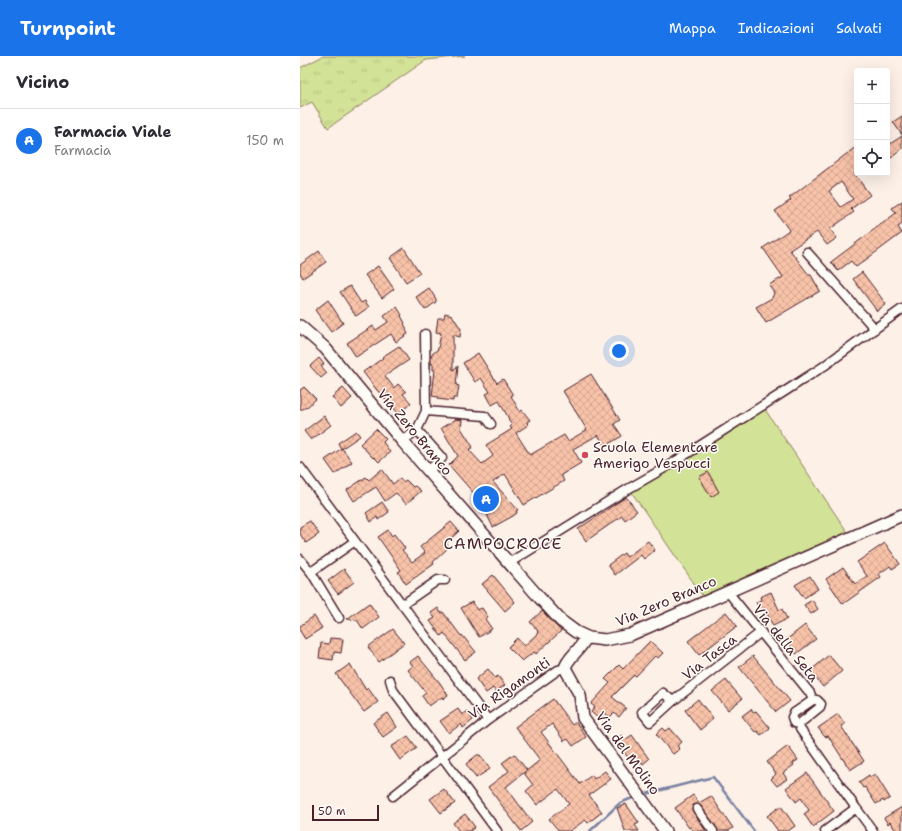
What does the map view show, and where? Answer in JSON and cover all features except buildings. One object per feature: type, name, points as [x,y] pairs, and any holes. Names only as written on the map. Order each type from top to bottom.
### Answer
[{"type":"street","points":[[808,252],[875,329]]},
{"type":"street","points":[[509,564],[680,458],[824,366],[902,309]]},
{"type":"street","name":"Via Zero Branco","points":[[300,326],[325,348],[403,442],[509,564],[570,629],[586,637],[606,640],[622,637],[649,627],[902,515]]},
{"type":"street","points":[[403,442],[417,430],[426,411],[425,334]]},
{"type":"street","points":[[426,411],[485,416],[491,424]]},
{"type":"street","points":[[417,430],[442,458],[428,471]]},
{"type":"street","points":[[300,467],[488,720]]},
{"type":"street","points":[[310,572],[355,541]]},
{"type":"street","points":[[300,559],[339,618]]},
{"type":"street","points":[[402,605],[438,580],[445,580]]},
{"type":"street","name":"Via della Seta","points":[[728,592],[810,693],[813,700],[817,700],[820,704],[820,707],[798,724],[856,808]]},
{"type":"street","name":"Via Tasca","points":[[673,701],[761,632]]},
{"type":"street","name":"Via Rigamonti","points":[[393,796],[488,720],[552,675],[565,668],[565,665],[577,652],[586,637]]},
{"type":"street","name":"Via del Molino","points":[[565,668],[580,695],[583,718],[665,831]]},
{"type":"street","points":[[390,680],[393,690],[497,831]]},
{"type":"street","points":[[825,831],[856,808],[873,831]]},
{"type":"street","points":[[697,809],[713,831]]},
{"type":"green space","points":[[323,56],[465,56],[426,60],[328,128],[312,102],[300,108],[300,68]]},
{"type":"green space","points":[[777,391],[782,395],[764,408],[848,533],[704,598],[628,487],[669,463]]},
{"type":"waterway","points":[[642,795],[713,777],[754,831]]},
{"type":"waterway","points":[[590,831],[620,803],[635,797]]},
{"type":"place","name":"Scuola Elementare Amerigo Vespucci","points":[[585,455]]},
{"type":"place","name":"Farmacia Viale","points":[[486,499]]},
{"type":"district","name":"CAMPOCROCE","points":[[503,543]]}]
